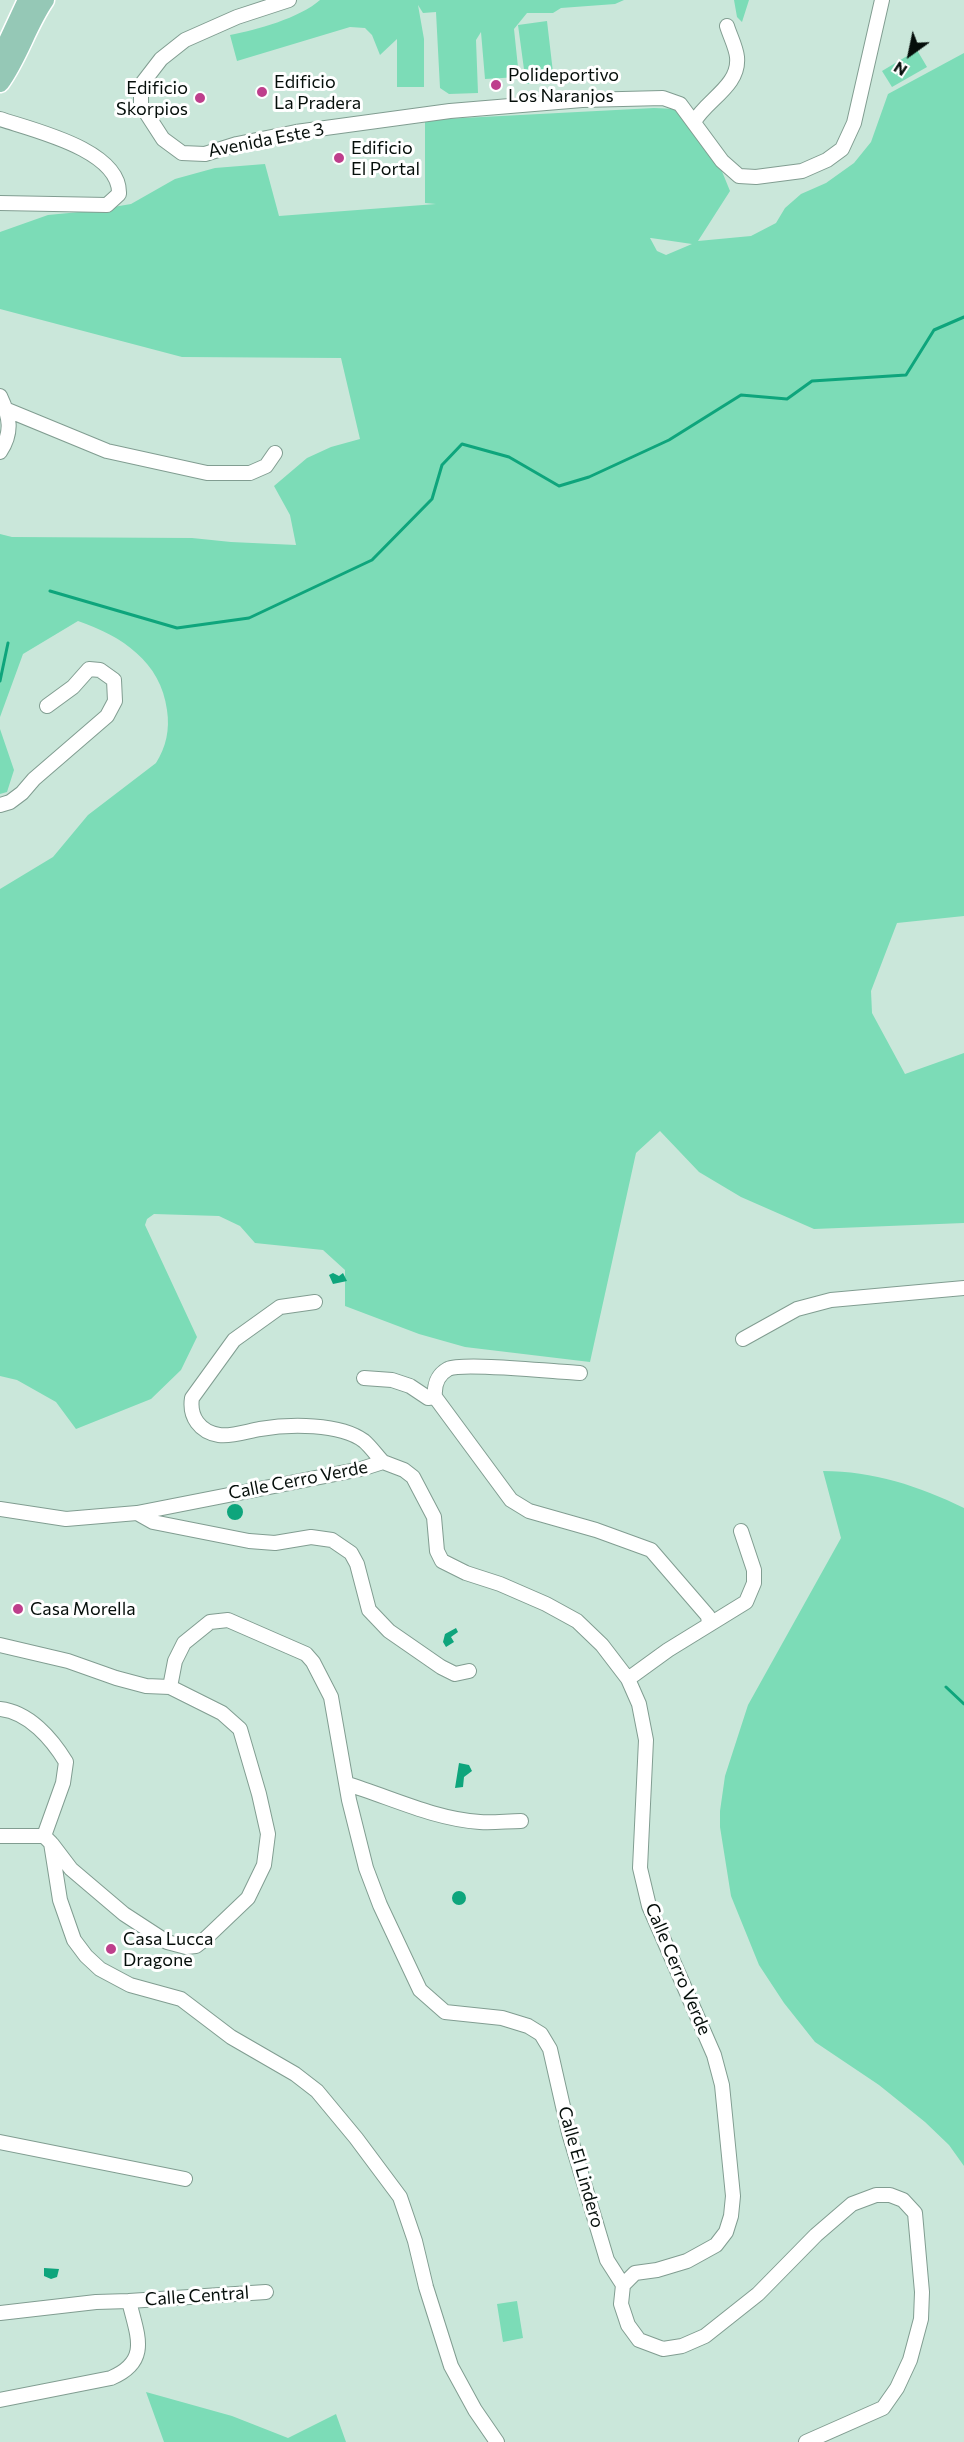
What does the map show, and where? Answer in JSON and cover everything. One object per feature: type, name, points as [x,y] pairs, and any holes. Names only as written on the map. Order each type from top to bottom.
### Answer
[{"type":"main road","points":[[0,58],[19,9],[27,0]]},
{"type":"main road","points":[[0,83],[14,62],[32,21],[45,0]]},
{"type":"street","name":"Avenida Este 3","points":[[289,0],[237,17],[185,40],[161,59],[141,86],[141,105],[163,139],[182,153],[206,154],[237,144],[296,132],[450,111],[582,100],[663,98],[680,104],[722,161],[739,176],[756,177],[802,171],[827,160],[842,149],[855,123],[882,0]]},
{"type":"street","points":[[694,122],[699,112],[732,81],[736,70],[738,57],[727,26]]},
{"type":"street","points":[[0,119],[75,145],[107,165],[120,183],[119,194],[107,205],[0,203]]},
{"type":"street","points":[[0,396],[8,439],[0,452]]},
{"type":"street","points":[[4,409],[107,451],[207,473],[250,473],[266,466],[275,453]]},
{"type":"street","points":[[0,805],[10,802],[22,793],[43,771],[107,716],[115,702],[114,680],[100,670],[89,669],[73,687],[47,706]]},
{"type":"street","points":[[743,1339],[797,1309],[831,1300],[964,1288]]},
{"type":"street","points":[[315,1302],[280,1307],[234,1340],[192,1398],[191,1406],[194,1417],[200,1426],[221,1436],[281,1425],[307,1425],[336,1430],[364,1441],[383,1462]]},
{"type":"street","points":[[580,1373],[488,1367],[450,1368],[439,1377],[434,1389],[435,1397],[511,1500],[529,1511],[597,1530],[651,1550],[708,1616],[709,1624]]},
{"type":"street","points":[[364,1378],[392,1380],[410,1386],[428,1398],[435,1397]]},
{"type":"street","name":"Calle Cerro Verde","points":[[0,1509],[66,1519],[137,1513],[361,1469],[383,1462],[404,1470],[413,1477],[434,1517],[437,1551],[442,1561],[466,1573],[500,1584],[546,1604],[577,1621],[602,1645],[628,1679],[639,1704],[646,1740],[640,1868],[648,1906],[714,2055],[722,2085],[733,2196],[731,2216],[726,2232],[716,2245],[687,2261],[657,2270],[635,2273],[623,2285]]},
{"type":"street","points":[[137,1513],[153,1522],[249,1541],[275,1543],[311,1537],[332,1540],[351,1553],[357,1564],[369,1610],[389,1631],[454,1674],[469,1671]]},
{"type":"street","points":[[628,1679],[746,1602],[751,1596],[754,1570],[741,1531]]},
{"type":"street","name":"Calle El Lindero","points":[[170,1687],[175,1661],[184,1643],[197,1630],[210,1622],[228,1620],[306,1654],[313,1662],[331,1697],[366,1868],[380,1905],[420,1990],[446,2012],[502,2018],[528,2026],[541,2034],[550,2049],[569,2133],[607,2260],[623,2285],[621,2304],[628,2325],[639,2340],[663,2349],[682,2346],[705,2336],[758,2294],[816,2235],[852,2204],[876,2194],[890,2194],[903,2200],[915,2213],[921,2281],[921,2319],[910,2361],[897,2388],[883,2408],[806,2442]]},
{"type":"street","points":[[0,1645],[68,1660],[116,1678],[146,1686],[170,1687],[222,1713],[240,1729],[268,1834],[264,1865],[248,1898],[196,1946],[186,1947],[167,1942],[124,1914],[71,1869],[48,1839],[0,1836]]},
{"type":"street","points":[[0,1709],[10,1710],[27,1720],[55,1743],[66,1762],[63,1783],[48,1839],[60,1900],[74,1940],[100,1970],[130,1984],[181,2000],[231,2037],[295,2074],[317,2091],[357,2138],[400,2197],[415,2241],[428,2297],[451,2366],[475,2410],[497,2442]]},
{"type":"street","points":[[347,1784],[459,1820],[521,1821]]},
{"type":"street","points":[[0,2142],[185,2179]]},
{"type":"street","name":"Calle Central","points":[[0,2313],[96,2302],[266,2292]]},
{"type":"street","name":"Calle Central","points":[[0,2400],[111,2378],[126,2372],[135,2364],[138,2343],[129,2301]]},
{"type":"shaded area","points":[[320,0],[624,0],[615,4],[561,8],[553,13],[527,13],[514,29],[519,77],[485,79],[481,32],[476,40],[478,93],[449,94],[440,88],[436,12],[423,13],[418,5],[424,39],[424,87],[397,87],[397,39],[380,55],[372,35],[365,28],[350,27],[237,61],[230,35],[290,18]]},
{"type":"shaded area","points":[[734,0],[749,0],[742,22],[737,17]]},
{"type":"shaded area","points":[[547,21],[554,81],[526,84],[518,25]]},
{"type":"shaded area","points":[[917,50],[927,67],[892,87],[882,71]]},
{"type":"shaded area","points":[[964,53],[964,916],[897,923],[871,991],[872,1013],[905,1074],[964,1053],[964,1223],[814,1229],[741,1197],[699,1172],[660,1131],[636,1153],[590,1362],[465,1347],[419,1334],[345,1306],[345,1270],[323,1250],[255,1243],[240,1226],[219,1216],[154,1214],[147,1219],[145,1225],[197,1337],[181,1370],[151,1399],[76,1429],[56,1402],[17,1380],[0,1376],[0,889],[53,857],[88,815],[156,763],[166,738],[168,717],[157,678],[137,653],[110,634],[78,621],[23,654],[0,717],[0,534],[12,537],[192,538],[296,545],[290,515],[274,486],[307,458],[331,447],[360,439],[341,358],[182,357],[0,309],[0,232],[48,215],[131,204],[175,179],[215,168],[265,164],[279,216],[436,204],[425,203],[425,120],[654,108],[677,109],[721,169],[730,191],[698,241],[751,236],[776,223],[785,208],[801,194],[826,183],[854,163],[871,142],[888,94]],"holes":[[[650,238],[692,244],[666,255],[657,251]]]},
{"type":"shaded area","points":[[0,729],[14,770],[7,792],[0,794]]},
{"type":"shaded area","points":[[333,1273],[339,1276],[343,1273],[347,1281],[333,1284],[329,1275]]},
{"type":"shaded area","points":[[823,1471],[860,1474],[895,1481],[964,1508],[964,2166],[949,2145],[925,2122],[879,2085],[815,2042],[784,2003],[759,1965],[731,1896],[720,1827],[725,1776],[748,1705],[841,1538]]},
{"type":"shaded area","points":[[235,1504],[243,1512],[235,1520],[227,1512]]},
{"type":"shaded area","points":[[456,1628],[458,1632],[451,1637],[454,1642],[446,1647],[443,1642],[445,1634]]},
{"type":"shaded area","points":[[459,1763],[469,1765],[472,1771],[464,1777],[463,1787],[455,1788]]},
{"type":"shaded area","points":[[459,1891],[464,1893],[466,1898],[464,1903],[459,1905],[454,1903],[452,1898],[454,1893]]},
{"type":"shaded area","points":[[44,2268],[59,2269],[57,2277],[51,2279],[44,2276]]},
{"type":"shaded area","points":[[517,2301],[523,2338],[503,2342],[497,2304]]},
{"type":"shaded area","points":[[146,2392],[232,2416],[288,2438],[336,2414],[346,2442],[164,2442]]},
{"type":"waterway","points":[[50,591],[177,628],[249,618],[372,560],[432,499],[442,465],[462,444],[509,457],[559,486],[589,477],[669,440],[741,395],[787,399],[812,381],[906,375],[934,330],[964,317]]},
{"type":"waterway","points":[[0,681],[8,643]]},
{"type":"waterway","points":[[946,1687],[964,1704]]},
{"type":"place","name":"Polideportivo Los Naranjos","points":[[496,85]]},
{"type":"place","name":"Edificio La Pradera","points":[[262,92]]},
{"type":"place","name":"Edificio Skorpios","points":[[200,98]]},
{"type":"place","name":"Edificio El Portal","points":[[339,158]]},
{"type":"place","name":"Casa Morella","points":[[18,1609]]},
{"type":"place","name":"Casa Lucca Dragone","points":[[111,1949]]}]
